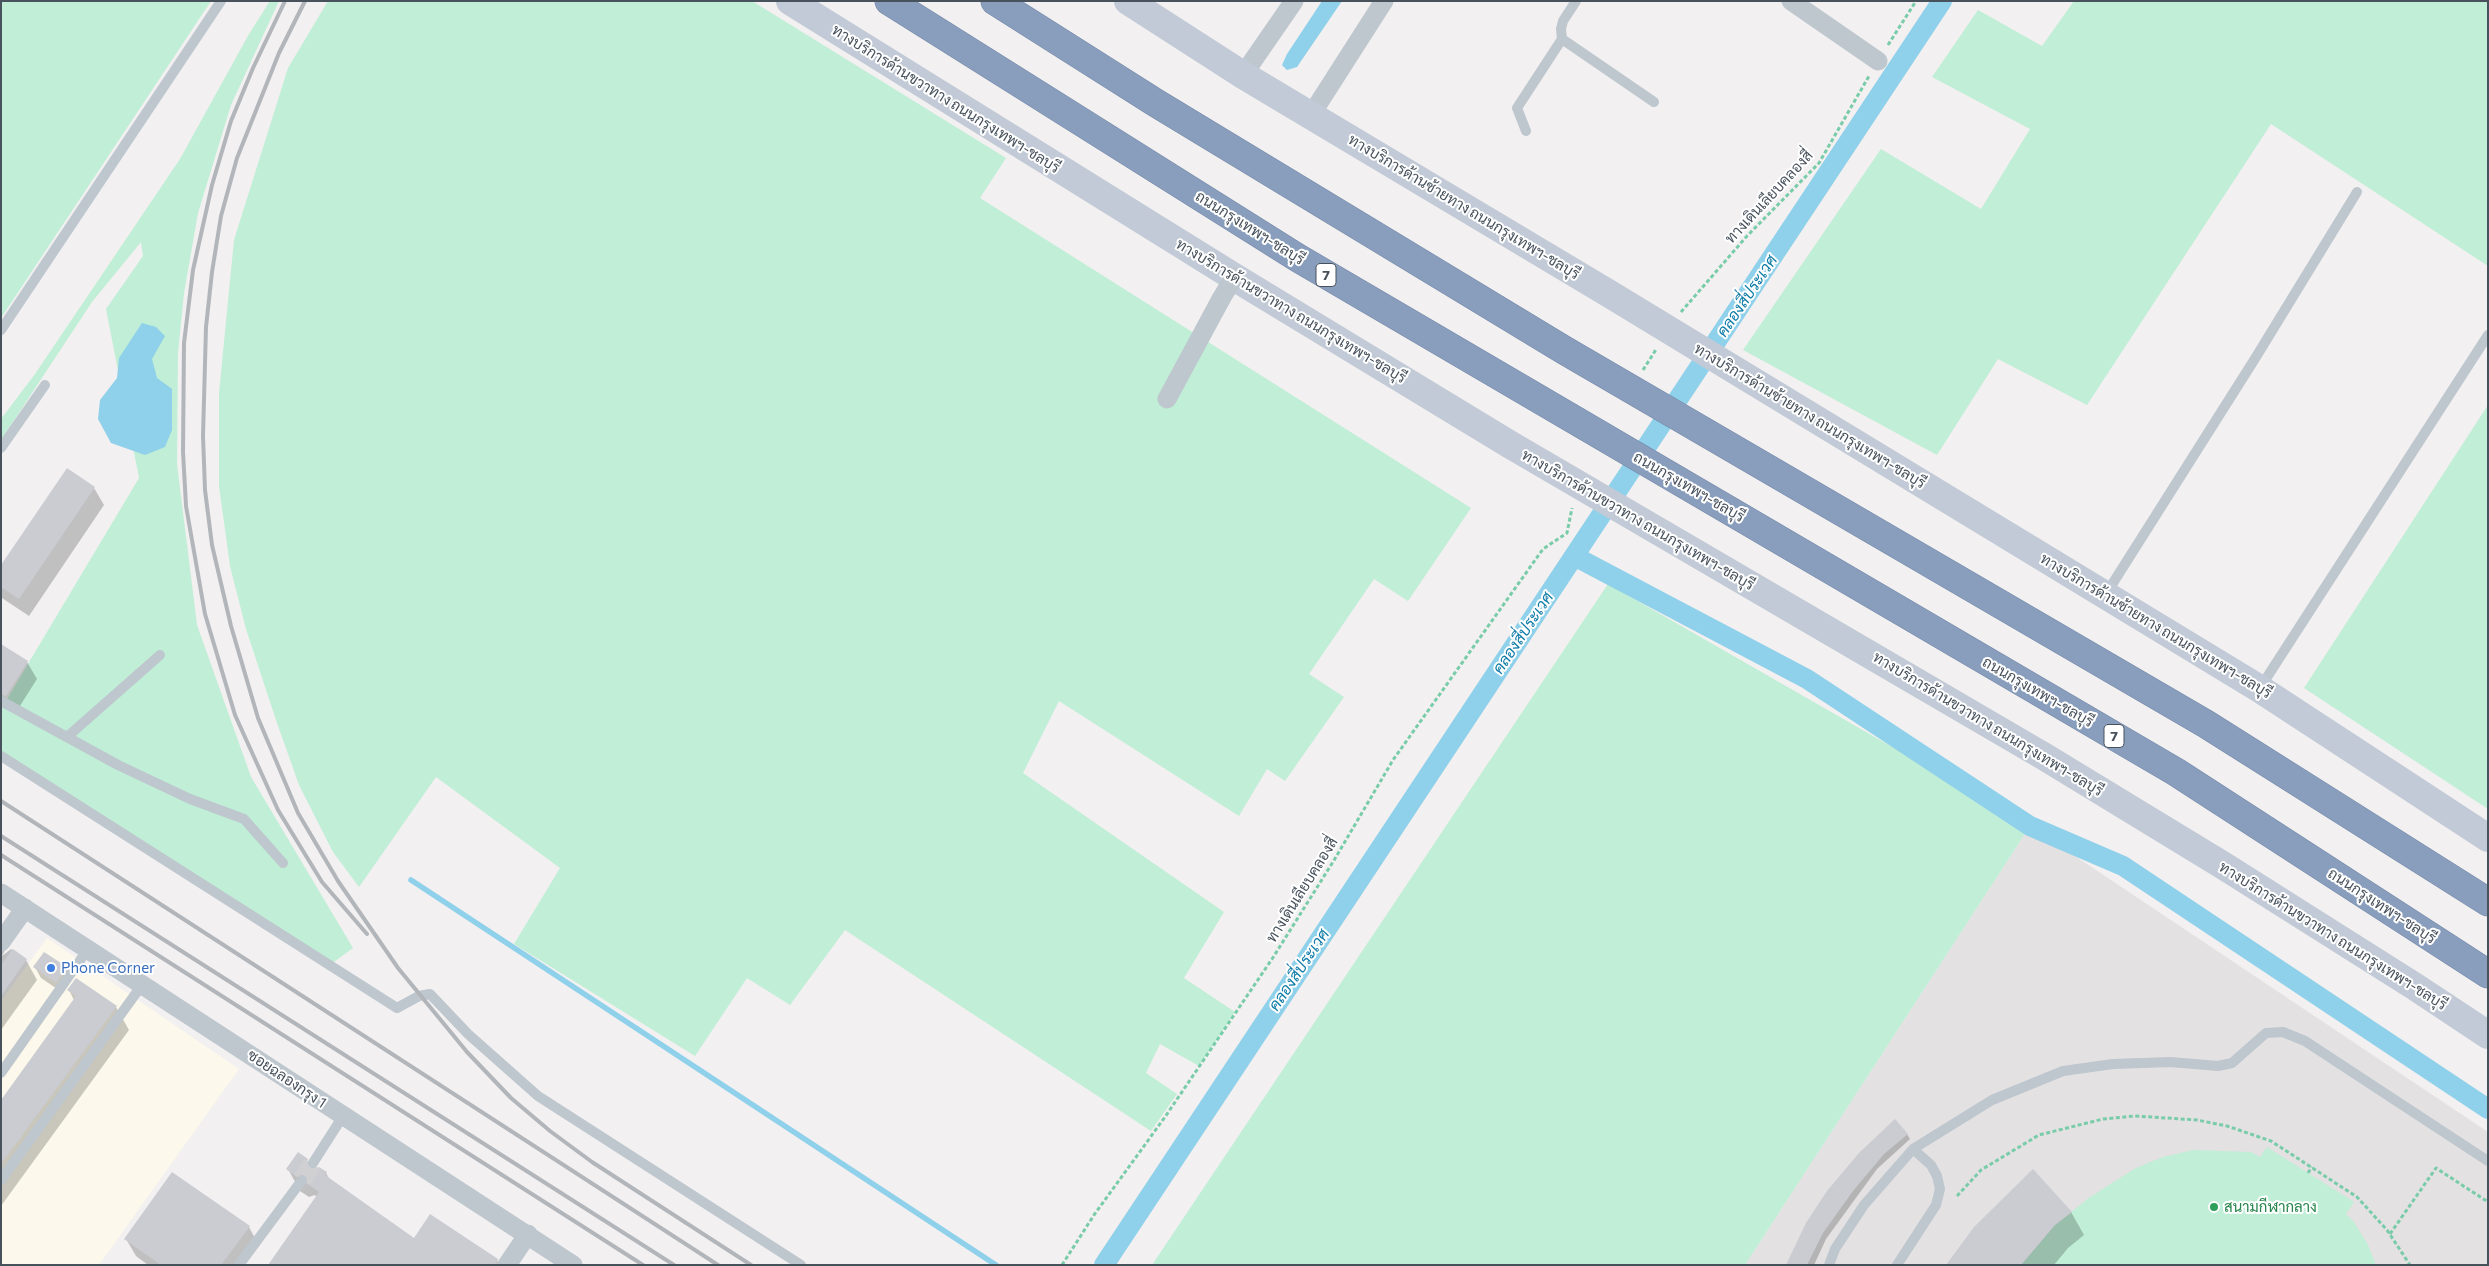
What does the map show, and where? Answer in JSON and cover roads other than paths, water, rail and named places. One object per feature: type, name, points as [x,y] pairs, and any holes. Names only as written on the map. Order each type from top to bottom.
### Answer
[{"type":"highway","name":"ถนนกรุงเทพฯ-ชลบุรี","points":[[889,1],[1298,258],[2176,772],[2488,974]]},
{"type":"highway","points":[[995,1],[1156,103],[1564,350],[2206,724],[2488,902]]},
{"type":"main road","name":"ทางบริการด้านขวาทาง ถนนกรุงเทพฯ-ชลบุรี","points":[[790,1],[948,100],[1228,288],[1509,444],[2045,757],[2414,986],[2488,1036]]},
{"type":"main road","name":"ทางบริการด้านซ้ายทาง ถนนกรุงเทพฯ-ชลบุรี","points":[[1128,1],[1243,76],[1608,293],[2260,689],[2488,838]]},
{"type":"street","points":[[1243,76],[1294,1]]},
{"type":"street","points":[[1310,115],[1384,1]]},
{"type":"street","points":[[1791,1],[1878,61]]},
{"type":"street","points":[[1167,399],[1228,288]]},
{"type":"street","name":"ซอยฉลองกรุง 1","points":[[1,893],[573,1265]]},
{"type":"street","points":[[1,942],[25,908]]},
{"type":"street","points":[[507,1265],[528,1234]]},
{"type":"lane","points":[[1,330],[221,1]]},
{"type":"lane","points":[[1526,131],[1517,108],[1562,39],[1561,29],[1563,21],[1576,1]]},
{"type":"lane","points":[[1562,39],[1654,102]]},
{"type":"lane","points":[[2105,595],[2256,357],[2357,192]]},
{"type":"lane","points":[[2260,689],[2488,335]]},
{"type":"lane","points":[[1,448],[45,385]]},
{"type":"lane","points":[[67,737],[160,655]]},
{"type":"lane","points":[[1,701],[118,765],[190,799],[244,819],[283,863]]},
{"type":"lane","points":[[1,756],[397,1008],[419,996],[430,994],[468,1034],[538,1096],[801,1265]]},
{"type":"lane","points":[[1,1073],[88,949]]},
{"type":"lane","points":[[1,1180],[142,985]]},
{"type":"lane","points":[[1828,1265],[1835,1249],[1864,1205],[1913,1149],[1992,1100],[2063,1070],[2113,1064],[2170,1062],[2218,1066],[2232,1063],[2266,1033],[2283,1032],[2305,1042],[2488,1161]]},
{"type":"lane","points":[[313,1163],[343,1116]]},
{"type":"lane","points":[[1897,1265],[1936,1205],[1940,1189],[1934,1170],[1913,1149]]},
{"type":"lane","points":[[239,1265],[302,1180]]},
{"type":"water","points":[[1322,1],[1342,1],[1297,67],[1287,70],[1282,65],[1287,54]]},
{"type":"water","points":[[142,323],[156,327],[165,336],[152,359],[157,378],[172,389],[172,430],[165,447],[145,455],[111,443],[98,419],[100,400],[117,378],[119,358]]},
{"type":"waterway","name":"คลองสี่ประเวศ","points":[[1104,1265],[1942,1]]},
{"type":"waterway","points":[[1574,556],[1807,679],[2030,826],[2123,866],[2488,1109]]},
{"type":"waterway","points":[[411,880],[996,1265]]},
{"type":"tunnel","points":[[302,1180],[313,1163]]},
{"type":"railway","points":[[285,1],[253,68],[231,121],[212,185],[193,270],[184,343],[183,452],[186,506],[205,614],[235,715],[278,810],[322,882],[367,934]]},
{"type":"railway","points":[[305,1],[279,53],[237,158],[221,216],[206,327],[203,436],[205,490],[212,545],[231,626],[258,718],[298,813],[338,881],[398,968],[467,1052],[511,1098],[550,1131],[592,1162],[751,1265]]},
{"type":"railway","points":[[1,801],[718,1265]]},
{"type":"railway","points":[[1,836],[674,1265]]},
{"type":"railway","points":[[1,855],[643,1265]]},
{"type":"place","name":"Phone Corner","points":[[51,968]]},
{"type":"place","name":"สนามกีฬากลาง","points":[[2214,1207]]}]
